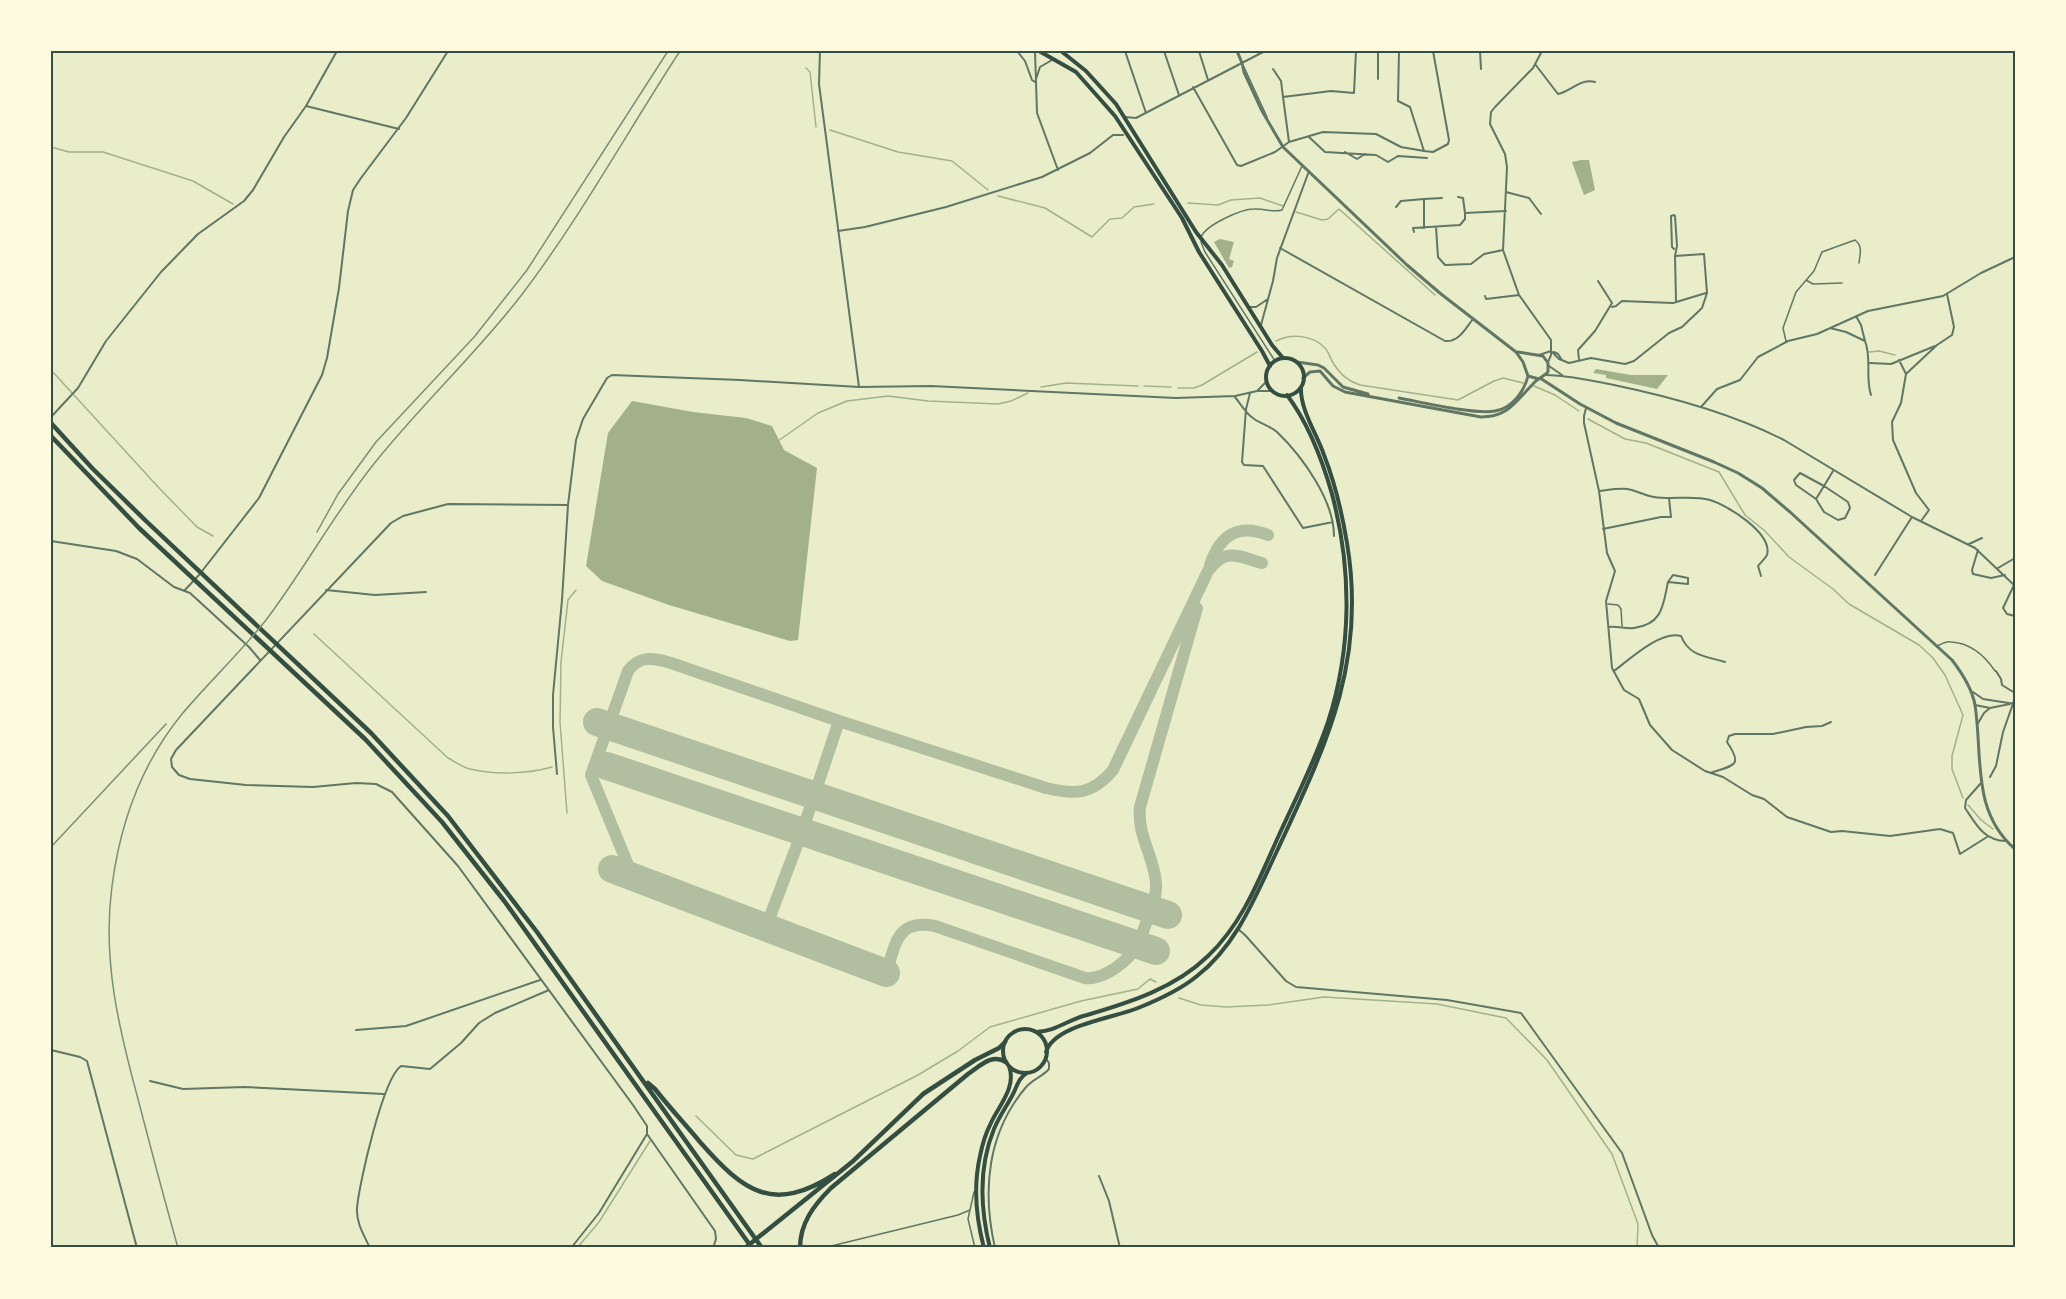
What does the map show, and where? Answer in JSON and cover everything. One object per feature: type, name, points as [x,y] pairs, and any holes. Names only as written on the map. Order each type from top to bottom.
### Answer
[{"type":"highway","points":[[51,423],[92,468],[389,751],[448,816],[537,932],[762,1248]]},
{"type":"highway","points":[[51,436],[86,475],[385,759],[425,802],[524,928],[751,1248],[837,1175],[923,1094],[975,1060],[999,1048],[1005,1042]]},
{"type":"highway","points":[[800,1248],[805,1223],[815,1205],[831,1188],[979,1066],[995,1058],[1007,1064]]},
{"type":"highway","points":[[643,1079],[655,1089],[729,1173],[759,1191],[785,1195],[802,1191],[834,1174],[867,1147]]},
{"type":"highway","points":[[745,1248],[872,1153]]},
{"type":"main road","points":[[1039,51],[1076,72],[1115,116],[1182,218],[1195,245],[1270,366]]},
{"type":"main road","points":[[990,1248],[982,1201],[982,1177],[986,1153],[1000,1116],[1020,1078],[1038,1068],[1050,1043],[1068,1031],[1136,1009],[1188,983],[1212,963],[1238,929],[1268,870],[1324,747],[1339,702],[1352,620],[1352,580],[1341,511],[1324,453],[1301,399],[1304,378],[1302,369],[1297,362],[1283,358],[1261,327],[1185,215],[1125,117],[1104,89],[1061,51]]},
{"type":"main road","points":[[984,1248],[977,1217],[977,1179],[986,1137],[1010,1087],[1012,1076],[1003,1050],[1005,1042],[1012,1033],[1018,1030],[1050,1031],[1074,1019],[1123,1005],[1147,995],[1178,979],[1214,950],[1227,935],[1247,903],[1321,741],[1336,691],[1343,656],[1347,609],[1346,570],[1337,514],[1315,444],[1302,417],[1287,396],[1273,392],[1267,381],[1270,366],[1283,358]]},
{"type":"main road","points":[[1287,396],[1301,387]]},
{"type":"main road","points":[[1036,1032],[1044,1041],[1046,1054]]},
{"type":"main road","points":[[1007,1064],[1017,1071],[1027,1073]]},
{"type":"street","points":[[51,417],[75,392],[106,341],[161,272],[198,234],[234,210],[249,196],[284,137],[306,106],[337,51]]},
{"type":"street","points":[[184,591],[260,498],[322,375],[330,345],[348,211],[353,190],[423,94],[448,51]]},
{"type":"street","points":[[820,51],[819,84],[859,387]]},
{"type":"street","points":[[1017,51],[1035,82]]},
{"type":"street","points":[[1035,51],[1037,113],[1058,170]]},
{"type":"street","points":[[1125,51],[1146,113]]},
{"type":"street","points":[[1164,51],[1179,95]]},
{"type":"street","points":[[1199,51],[1208,80]]},
{"type":"street","points":[[1237,51],[1244,72],[1283,147],[1407,265],[1516,352],[1531,356],[1551,351],[1569,363],[1599,358],[1625,364],[1634,361],[1699,313],[1705,303],[1707,293],[1704,254],[1675,256]]},
{"type":"street","points":[[1125,117],[1136,118],[1265,51]]},
{"type":"street","points":[[1283,97],[1331,91],[1354,93],[1356,51]]},
{"type":"street","points":[[1378,51],[1378,79]]},
{"type":"street","points":[[1400,51],[1398,101],[1410,107],[1424,151]]},
{"type":"street","points":[[1193,87],[1237,165],[1260,158],[1289,142],[1323,132],[1376,134],[1401,147],[1424,151],[1439,150],[1448,144],[1449,140],[1432,51]]},
{"type":"street","points":[[1480,51],[1481,69]]},
{"type":"street","points":[[1304,378],[1310,372],[1320,371],[1333,386],[1342,391],[1480,417],[1493,417],[1503,414],[1545,375],[1551,351],[1551,340],[1519,295],[1503,250],[1507,159],[1492,130],[1491,112],[1535,64],[1542,51]]},
{"type":"street","points":[[1035,82],[1040,67],[1056,59]]},
{"type":"street","points":[[1535,64],[1558,93],[1582,82],[1595,82]]},
{"type":"street","points":[[1274,69],[1281,81],[1289,142]]},
{"type":"street","points":[[306,106],[399,129]]},
{"type":"street","points":[[838,231],[865,227],[946,207],[1042,177],[1090,153],[1113,135],[1123,135]]},
{"type":"street","points":[[1309,137],[1325,152],[1376,155],[1388,162],[1398,156],[1427,158]]},
{"type":"street","points":[[1345,152],[1357,159],[1365,154]]},
{"type":"street","points":[[1261,327],[1280,248],[1309,171]]},
{"type":"street","points":[[1506,192],[1529,198],[1541,214]]},
{"type":"street","points":[[1414,232],[1413,228],[1460,225],[1465,219],[1465,213],[1463,198],[1458,197]]},
{"type":"street","points":[[1396,207],[1401,201],[1442,198]]},
{"type":"street","points":[[1424,199],[1424,228]]},
{"type":"street","points":[[1465,213],[1506,211]]},
{"type":"street","points":[[1674,249],[1677,246],[1676,216],[1674,215],[1671,216],[1676,301]]},
{"type":"street","points":[[1436,227],[1438,257],[1445,265],[1471,264],[1484,254],[1503,250]]},
{"type":"street","points":[[1280,248],[1445,341],[1455,340],[1473,319]]},
{"type":"street","points":[[1701,407],[1717,389],[1740,380],[1758,357],[1786,342],[1830,328],[1868,311],[1942,296],[1981,273],[2015,257]]},
{"type":"street","points":[[1598,281],[1612,303],[1612,307]]},
{"type":"street","points":[[1579,360],[1578,350],[1595,332],[1612,307],[1622,301],[1659,303],[1707,293]]},
{"type":"street","points":[[1906,374],[1937,345],[1952,335],[1954,327],[1947,294]]},
{"type":"street","points":[[1485,296],[1485,299],[1519,295]]},
{"type":"street","points":[[1249,307],[1256,307],[1269,299]]},
{"type":"street","points":[[1856,316],[1869,351],[1870,363],[1867,377],[1871,395]]},
{"type":"street","points":[[1830,328],[1846,332],[1864,341]]},
{"type":"street","points":[[1870,363],[1891,364],[1937,345]]},
{"type":"street","points":[[1297,362],[1315,364],[1324,368],[1335,382],[1347,389],[1480,412],[1496,411],[1513,401],[1526,387],[1528,376],[1516,352]]},
{"type":"street","points":[[1539,355],[1562,375]]},
{"type":"street","points":[[1524,366],[1531,356]]},
{"type":"street","points":[[1899,360],[1906,374],[1901,403],[1892,422],[1893,440],[1916,493],[1929,510],[1921,522]]},
{"type":"street","points":[[556,774],[553,694],[568,505],[576,440],[583,419],[607,378],[612,375],[859,387],[941,387],[1176,398],[1235,396],[1257,391],[1273,392]]},
{"type":"street","points":[[1545,375],[1562,375],[1639,390],[1720,412],[1765,430],[1912,517],[1978,550],[2014,585],[2003,608],[2007,614],[2015,616]]},
{"type":"street","points":[[1545,375],[1549,382]]},
{"type":"street","points":[[1528,376],[1549,382],[1586,408],[1616,423],[1738,473],[1762,488],[1952,660],[1963,675],[1975,704],[1981,783],[1986,805],[1993,823],[2015,849]]},
{"type":"street","points":[[1257,391],[1267,381]]},
{"type":"street","points":[[1250,393],[1246,409],[1242,463],[1263,466],[1303,528],[1333,522]]},
{"type":"street","points":[[1235,396],[1251,417],[1278,433],[1304,465],[1317,484],[1333,522],[1334,536]]},
{"type":"street","points":[[1586,408],[1584,423],[1599,491],[1607,553],[1615,571],[1606,604],[1613,671],[1624,690],[1639,699],[1650,725],[1672,750],[1752,795],[1764,799],[1787,817],[1831,832],[1890,836],[1945,829],[1953,833],[1960,854],[1987,837]]},
{"type":"street","points":[[1816,499],[1833,471]]},
{"type":"street","points":[[1800,473],[1848,502],[1849,512],[1845,518],[1838,520],[1824,512],[1816,499],[1796,485],[1794,480],[1800,473]]},
{"type":"street","points":[[1599,491],[1627,489],[1654,497],[1690,497],[1710,500],[1732,510],[1757,530],[1767,548],[1765,558],[1758,566],[1761,576]]},
{"type":"street","points":[[1604,529],[1660,517],[1671,517],[1669,498]]},
{"type":"street","points":[[568,505],[448,504],[403,516],[390,523],[176,750],[171,759],[172,767],[179,775],[190,779],[246,785],[313,787],[356,783],[376,784],[392,792],[458,866],[647,1126],[647,1134],[599,1213],[571,1248]]},
{"type":"street","points":[[1875,575],[1912,517]]},
{"type":"street","points":[[1969,544],[1982,538]]},
{"type":"street","points":[[51,541],[108,549],[131,556],[144,563],[174,587],[198,599],[260,660]]},
{"type":"street","points":[[1978,550],[1972,570],[1974,574],[1991,578],[2005,575]]},
{"type":"street","points":[[1998,568],[2015,558]]},
{"type":"street","points":[[1609,627],[1636,627],[1655,620],[1662,611],[1668,582],[1673,575],[1688,578],[1688,584],[1668,582]]},
{"type":"street","points":[[326,590],[375,595],[426,592]]},
{"type":"street","points":[[1613,671],[1659,640],[1675,634],[1681,636],[1685,647],[1690,651],[1725,662]]},
{"type":"street","points":[[1996,671],[2002,685],[2015,693]]},
{"type":"street","points":[[1970,690],[1983,699],[2013,704]]},
{"type":"street","points":[[1990,777],[1996,766],[2003,732],[2015,698]]},
{"type":"street","points":[[1975,704],[1983,699]]},
{"type":"street","points":[[1975,704],[1990,708],[2013,704]]},
{"type":"street","points":[[1976,727],[1984,713],[1990,708]]},
{"type":"street","points":[[1710,772],[1736,761],[1736,755],[1727,742],[1729,736],[1773,734],[1822,726],[1831,722]]},
{"type":"street","points":[[1981,783],[1964,804],[1987,837],[2006,841]]},
{"type":"street","points":[[1238,929],[1286,981],[1296,987],[1447,1000],[1521,1013],[1622,1153],[1652,1235],[1659,1248]]},
{"type":"street","points":[[356,1030],[406,1026],[541,980]]},
{"type":"street","points":[[370,1248],[359,1225],[357,1208],[374,1129],[384,1094],[395,1070],[401,1066],[430,1069],[461,1043],[478,1023],[495,1013],[549,990]]},
{"type":"street","points":[[51,1050],[87,1061],[137,1248]]},
{"type":"street","points":[[995,1248],[987,1194],[996,1140],[1004,1121],[1020,1095],[1030,1083],[1049,1069],[1046,1054]]},
{"type":"street","points":[[150,1081],[183,1089],[244,1087],[384,1094]]},
{"type":"street","points":[[647,1134],[715,1231],[717,1239],[712,1248]]},
{"type":"street","points":[[1099,1176],[1109,1201],[1120,1248]]},
{"type":"lane","points":[[1275,362],[1201,246],[1201,238],[1204,231],[1238,212],[1256,208],[1275,212],[1282,210],[1302,166]]},
{"type":"lane","points":[[1786,342],[1783,328],[1796,292],[1814,271],[1822,252],[1855,240],[1861,249],[1859,264]]},
{"type":"lane","points":[[1195,245],[1201,246]]},
{"type":"lane","points":[[1806,280],[1813,284],[1842,283]]},
{"type":"lane","points":[[1606,604],[1618,605],[1621,609],[1622,626]]},
{"type":"lane","points":[[1937,646],[1950,641],[1968,647],[1985,656],[1996,671]]},
{"type":"lane","points":[[975,1248],[968,1225],[977,1179]]},
{"type":"lane","points":[[823,1248],[970,1210]]},
{"type":"shaded area","points":[[1589,160],[1595,190],[1584,195],[1572,162]]},
{"type":"shaded area","points":[[1220,239],[1234,242],[1229,259],[1234,261],[1232,267],[1229,268],[1214,242]]},
{"type":"shaded area","points":[[1596,369],[1631,375],[1668,375],[1657,389],[1606,378],[1606,375],[1593,373]]},
{"type":"shaded area","points":[[632,401],[693,412],[746,418],[772,426],[784,450],[817,468],[798,640],[790,641],[669,605],[602,581],[586,566],[608,433]]},
{"type":"waterway","points":[[806,68],[810,72],[816,127]]},
{"type":"waterway","points":[[830,130],[898,152],[952,161],[988,190]]},
{"type":"waterway","points":[[51,147],[69,152],[103,152],[193,181],[233,204]]},
{"type":"waterway","points":[[998,196],[1045,208],[1092,237],[1110,219],[1122,218],[1134,207],[1154,204]]},
{"type":"waterway","points":[[1188,203],[1218,205],[1231,200],[1260,198],[1283,206]]},
{"type":"waterway","points":[[1296,212],[1322,220],[1328,219],[1339,209],[1435,295]]},
{"type":"waterway","points":[[1276,341],[1295,336],[1314,340],[1326,349],[1343,376],[1360,385],[1458,400],[1503,378],[1523,383]]},
{"type":"waterway","points":[[1869,352],[1879,351],[1895,355]]},
{"type":"waterway","points":[[1178,388],[1194,388],[1202,385],[1257,352]]},
{"type":"waterway","points":[[51,370],[197,527],[213,536]]},
{"type":"waterway","points":[[1041,387],[1066,383],[1138,386]]},
{"type":"waterway","points":[[1144,386],[1171,387]]},
{"type":"waterway","points":[[1534,386],[1555,395],[1579,411]]},
{"type":"waterway","points":[[778,441],[818,413],[847,401],[888,396],[928,401],[998,404],[1028,393]]},
{"type":"waterway","points":[[1588,419],[1625,439],[1646,443],[1719,472],[1745,515],[1765,531],[1789,557],[1833,589],[1849,604],[1919,645],[1933,658],[1945,675],[1963,715],[1952,756],[1952,769],[1963,798]]},
{"type":"waterway","points":[[567,813],[560,722],[561,662],[568,600],[576,590]]},
{"type":"waterway","points":[[314,634],[448,758],[470,769],[500,773],[552,767]]},
{"type":"waterway","points":[[1968,805],[1981,820],[1993,829]]},
{"type":"waterway","points":[[696,1116],[736,1155],[753,1159],[918,1075],[958,1051],[990,1027],[1081,1001],[1138,989],[1150,979],[1156,982]]},
{"type":"waterway","points":[[1179,998],[1201,1005],[1226,1007],[1268,1005],[1324,997],[1437,1004],[1506,1018],[1547,1060],[1612,1154],[1638,1224],[1637,1248]]},
{"type":"waterway","points":[[577,1248],[599,1222],[650,1141]]},
{"type":"taxiway","points":[[1210,565],[1219,546],[1231,534],[1248,530],[1268,535]]},
{"type":"taxiway","points":[[633,877],[591,775],[628,671],[637,662],[653,659],[671,663],[839,721],[1046,788],[1066,792],[1082,791],[1098,784],[1113,770],[1208,571],[1214,563],[1232,555],[1262,563]]},
{"type":"taxiway","points":[[886,973],[900,936],[912,926],[922,925],[935,926],[1085,978],[1108,973],[1128,957],[1142,935],[1153,906],[1156,888],[1155,873],[1141,827],[1140,807],[1197,608]]},
{"type":"taxiway","points":[[766,927],[802,832],[839,721]]},
{"type":"runway","points":[[597,722],[1168,915]]},
{"type":"runway","points":[[607,766],[1156,951]]},
{"type":"runway","points":[[612,869],[886,973]]},
{"type":"railway","points":[[317,532],[338,494],[376,442],[475,336],[527,270],[668,51]]},
{"type":"railway","points":[[178,1248],[125,1047],[111,967],[109,914],[112,886],[121,840],[135,795],[155,753],[168,733],[192,702],[266,620],[373,465],[502,319],[542,268],[583,207],[680,51]]},
{"type":"railway","points":[[51,847],[166,724]]}]
